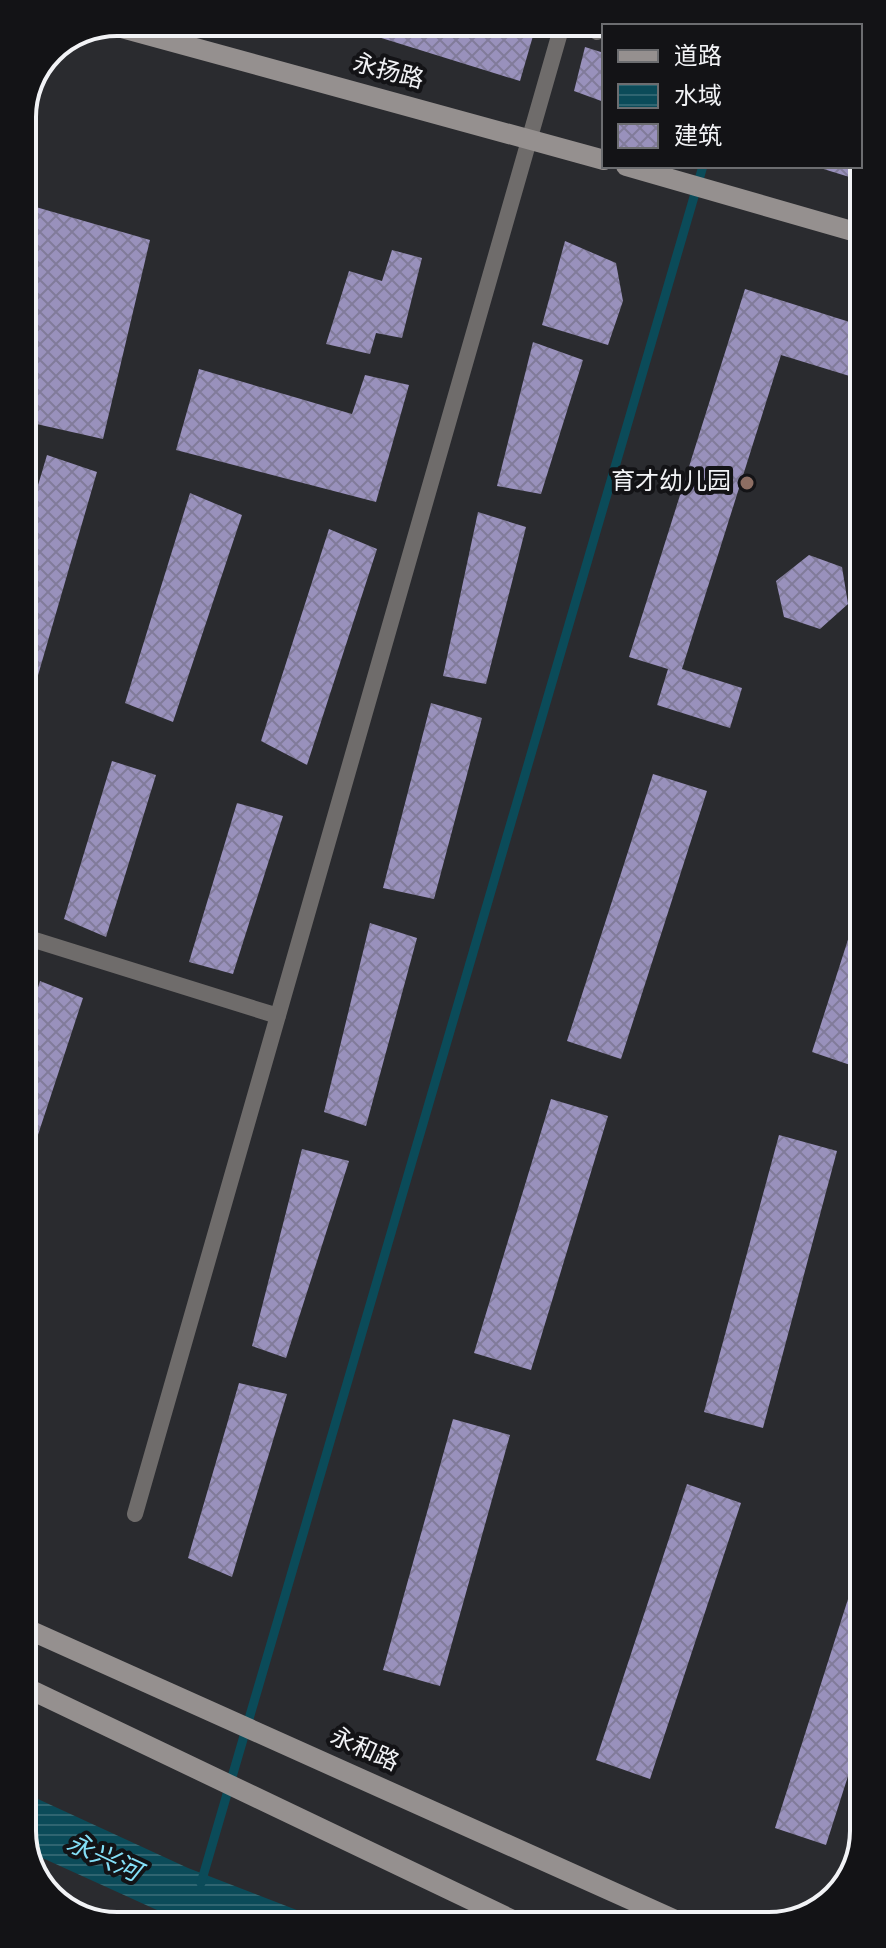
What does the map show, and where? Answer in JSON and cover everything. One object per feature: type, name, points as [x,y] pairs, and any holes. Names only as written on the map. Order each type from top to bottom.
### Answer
[{"type":"main road","name":"永扬路","points":[[151,36],[602,159]]},
{"type":"main road","points":[[633,168],[850,230]]},
{"type":"main road","name":"永和路","points":[[36,1633],[658,1912]]},
{"type":"main road","points":[[36,1692],[496,1912]]},
{"type":"lane","points":[[135,1514],[559,36]]},
{"type":"lane","points":[[36,940],[278,1016]]},
{"type":"water","name":"永兴河","points":[[36,1798],[188,1868],[302,1912],[161,1912],[40,1857]]},
{"type":"building","points":[[375,36],[533,36],[520,81]]},
{"type":"building","points":[[585,47],[602,52],[602,101],[574,91]]},
{"type":"building","points":[[820,168],[850,168],[850,177]]},
{"type":"building","points":[[36,207],[150,240],[103,439],[36,424]]},
{"type":"building","points":[[565,241],[616,263],[623,301],[608,345],[542,325]]},
{"type":"building","points":[[392,250],[422,258],[402,338],[376,333],[370,354],[326,344],[349,271],[382,281]]},
{"type":"building","points":[[745,289],[850,322],[850,376],[781,355],[682,669],[742,688],[730,728],[657,705],[668,669],[629,657]]},
{"type":"building","points":[[533,342],[583,360],[541,494],[497,486]]},
{"type":"building","points":[[199,369],[352,414],[365,375],[409,385],[376,502],[176,450]]},
{"type":"building","points":[[47,455],[97,472],[36,682],[36,492]]},
{"type":"building","points":[[190,493],[242,515],[173,722],[125,703]]},
{"type":"building","points":[[478,512],[526,527],[486,684],[443,676]]},
{"type":"building","points":[[329,529],[377,549],[307,765],[261,741]]},
{"type":"building","points":[[809,555],[842,567],[848,604],[820,629],[784,617],[776,581]]},
{"type":"building","points":[[431,703],[482,718],[434,899],[383,888]]},
{"type":"building","points":[[112,761],[156,775],[106,937],[64,919]]},
{"type":"building","points":[[653,774],[707,791],[621,1059],[567,1041]]},
{"type":"building","points":[[237,803],[283,816],[233,974],[189,962]]},
{"type":"building","points":[[370,923],[417,938],[366,1126],[324,1112]]},
{"type":"building","points":[[850,933],[850,1065],[812,1052]]},
{"type":"building","points":[[40,981],[83,998],[36,1141],[36,994]]},
{"type":"building","points":[[551,1099],[608,1116],[531,1370],[474,1353]]},
{"type":"building","points":[[779,1135],[837,1151],[763,1428],[704,1412]]},
{"type":"building","points":[[302,1149],[349,1161],[286,1358],[252,1346]]},
{"type":"building","points":[[239,1383],[287,1394],[232,1577],[188,1558]]},
{"type":"building","points":[[453,1419],[510,1435],[440,1686],[383,1670]]},
{"type":"building","points":[[687,1484],[741,1503],[650,1779],[596,1760]]},
{"type":"building","points":[[850,1593],[850,1770],[826,1845],[775,1828]]},
{"type":"waterway","points":[[201,1883],[702,168]]},
{"type":"place","name":"育才幼儿园","points":[[747,483]]}]
